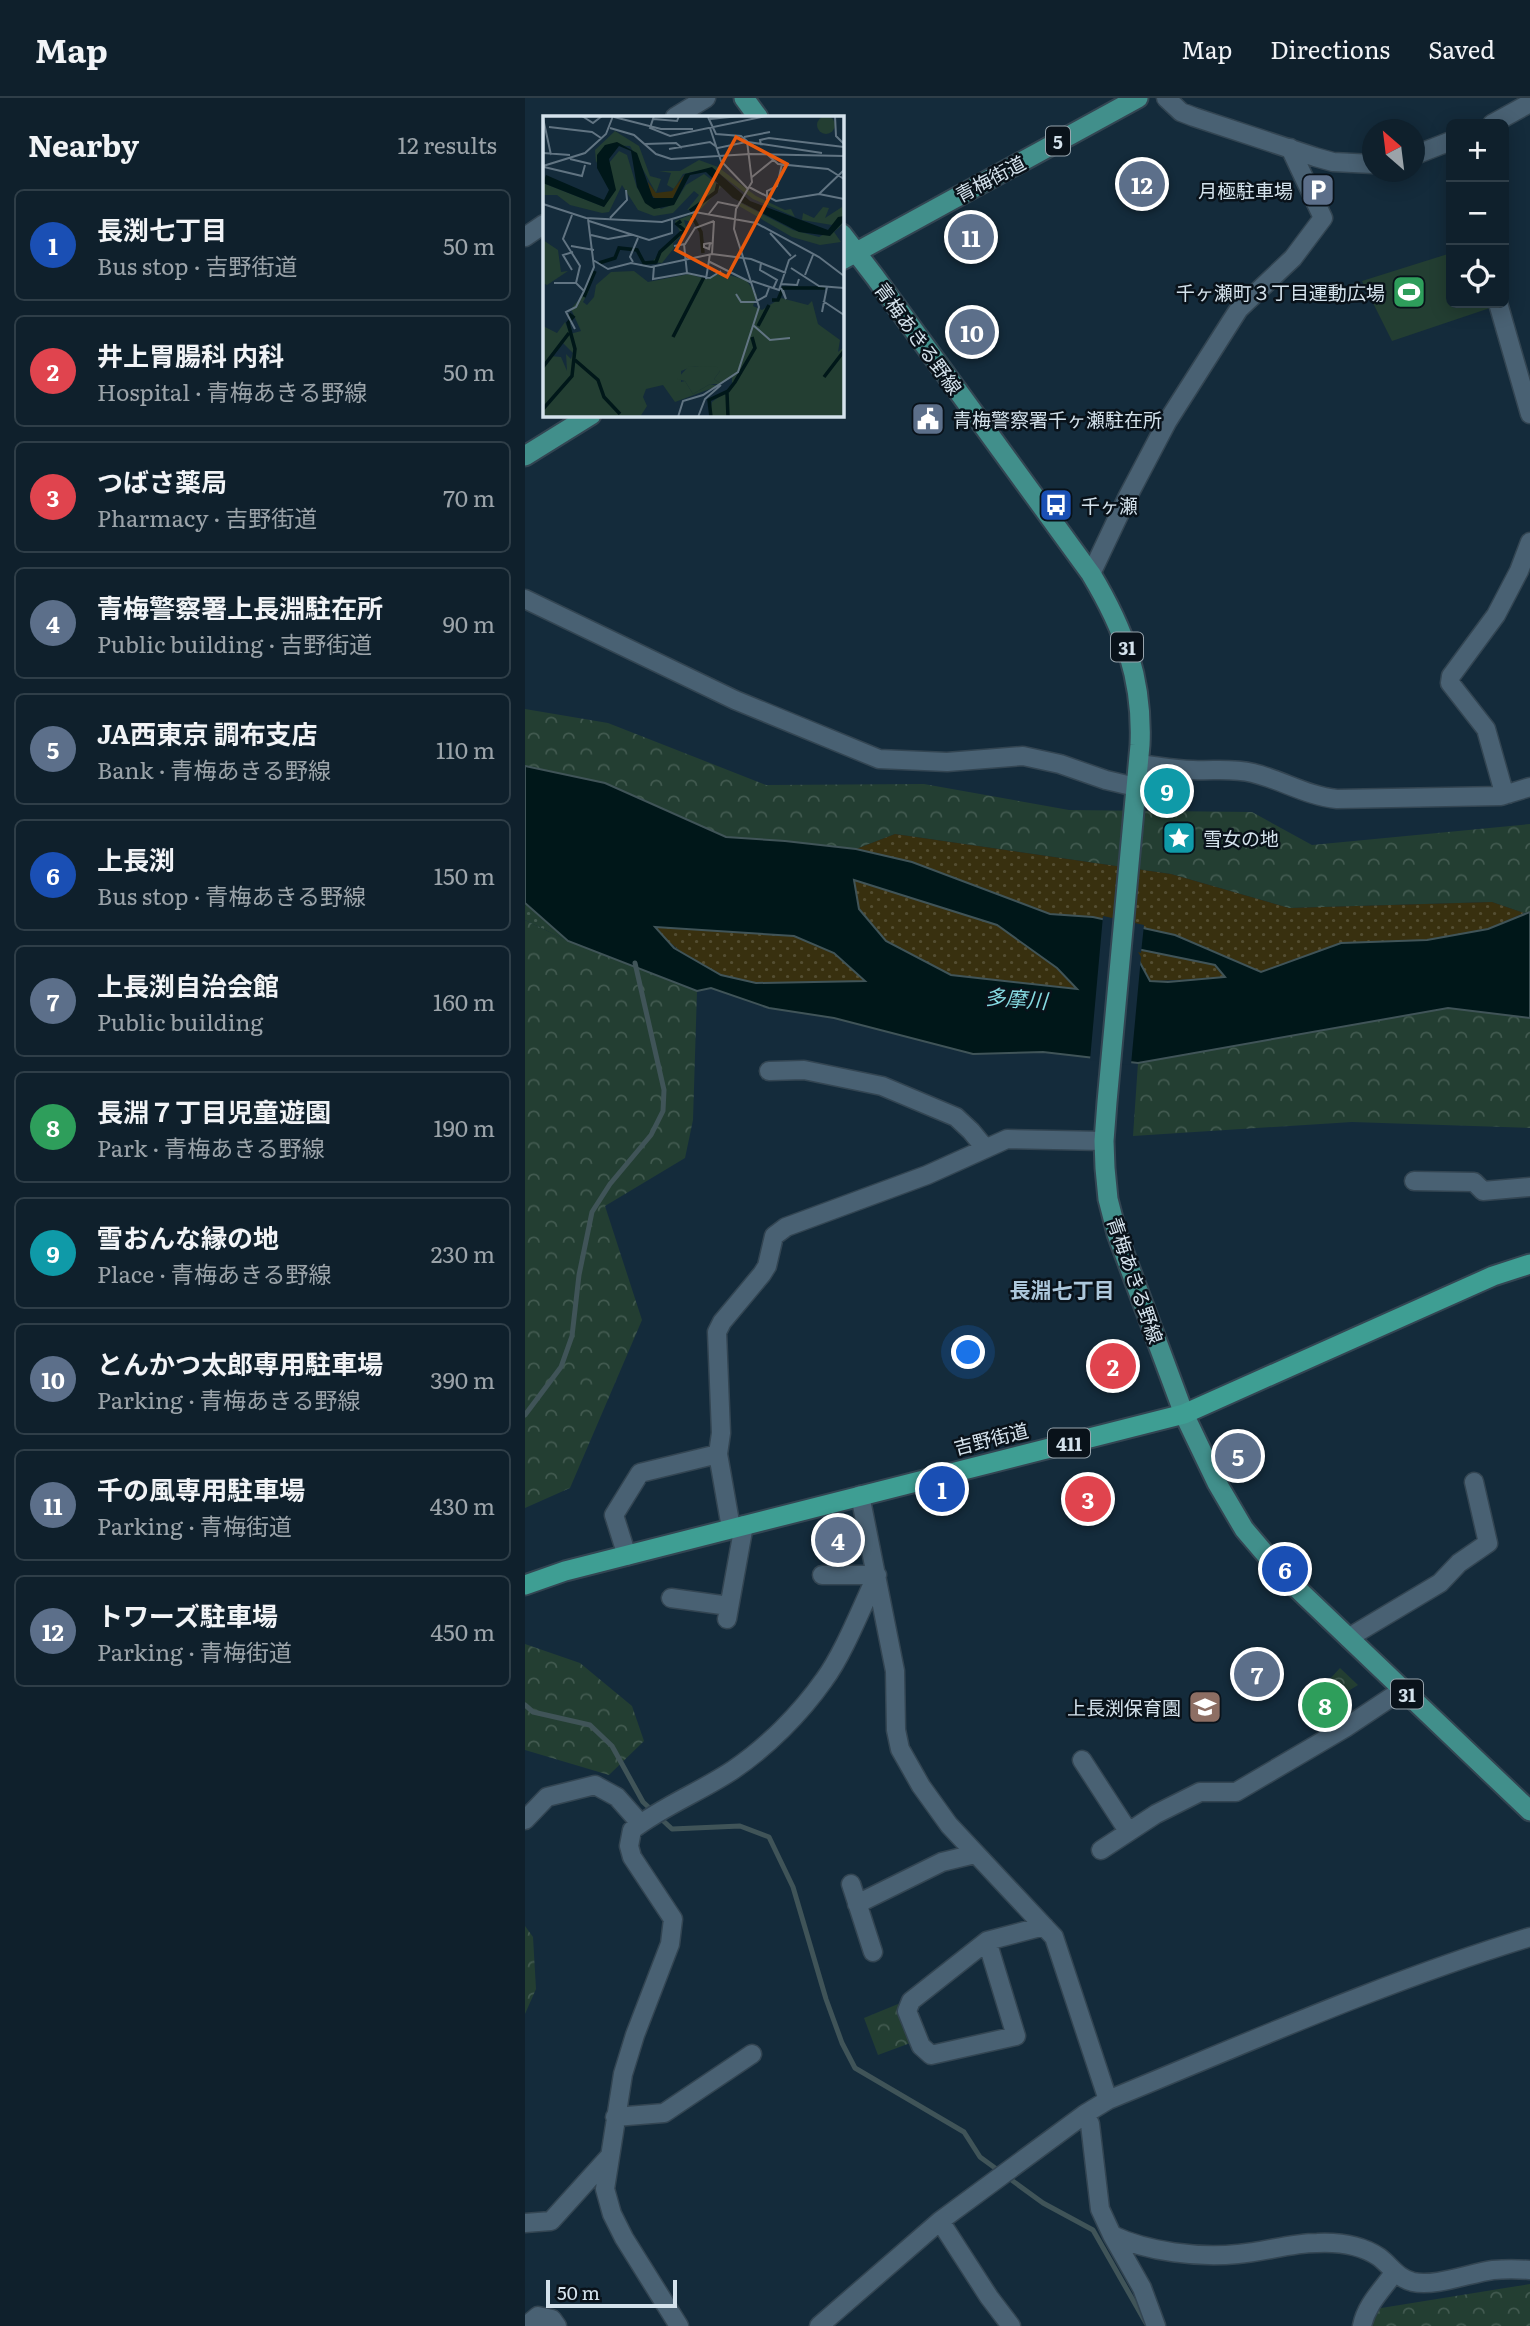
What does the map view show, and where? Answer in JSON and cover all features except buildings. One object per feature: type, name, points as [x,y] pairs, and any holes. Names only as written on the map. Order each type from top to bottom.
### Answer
[{"type":"highway","name":"吉野街道","points":[[525,1585],[565,1571],[738,1526],[1184,1414],[1493,1276],[1530,1264]]},
{"type":"main road","points":[[744,98],[757,116]]},
{"type":"main road","name":"青梅街道","points":[[849,256],[1138,98]]},
{"type":"main road","name":"青梅あきる野線","points":[[843,237],[849,256],[1091,574],[1113,614],[1129,653],[1141,713],[1139,764],[1104,1141],[1108,1199],[1117,1234],[1184,1414],[1217,1483],[1244,1529],[1285,1577],[1530,1811]]},
{"type":"main road","points":[[525,456],[589,416]]},
{"type":"street","points":[[677,116],[706,98]]},
{"type":"street","points":[[1166,98],[1181,112],[1333,162],[1362,163]]},
{"type":"street","points":[[1501,119],[1530,103]]},
{"type":"street","points":[[1425,151],[1446,143]]},
{"type":"street","points":[[1091,574],[1167,422],[1239,309],[1293,258],[1323,218],[1290,148]]},
{"type":"street","points":[[525,237],[543,225]]},
{"type":"street","points":[[1499,308],[1530,414]]},
{"type":"street","points":[[1508,793],[1503,789],[1486,729],[1450,683],[1451,676],[1496,615],[1519,571],[1530,542]]},
{"type":"street","points":[[525,599],[735,700],[879,758],[947,762],[1023,756],[1060,764],[1105,780],[1135,795]]},
{"type":"street","points":[[1139,764],[1179,769],[1235,769],[1337,799],[1501,796],[1530,787]]},
{"type":"street","points":[[769,1071],[804,1070],[882,1086],[956,1117],[985,1148]]},
{"type":"street","points":[[671,1598],[728,1613],[738,1526],[719,1454],[721,1433],[717,1332],[767,1266],[774,1236],[786,1227],[927,1175],[1007,1139],[1104,1141]]},
{"type":"street","points":[[1414,1181],[1474,1182],[1483,1191],[1530,1187]]},
{"type":"street","points":[[627,1556],[614,1516],[640,1473],[719,1454]]},
{"type":"street","points":[[1348,1638],[1440,1583],[1459,1563],[1488,1543],[1474,1482]]},
{"type":"street","points":[[860,1495],[895,1671],[896,1730],[900,1749],[921,1786],[949,1825],[1054,1937],[1108,2100]]},
{"type":"street","points":[[822,1574],[877,1575]]},
{"type":"street","points":[[679,2326],[624,2238],[612,2214],[605,2189],[623,2074],[670,1944],[673,1919],[632,1857],[629,1846],[632,1829],[646,1818],[734,1769],[768,1742],[797,1712],[825,1679],[877,1575]]},
{"type":"street","points":[[1101,1850],[1156,1814],[1200,1793],[1236,1792],[1345,1728],[1402,1690]]},
{"type":"street","points":[[1082,1760],[1128,1831]]},
{"type":"street","points":[[525,1820],[547,1797],[596,1786],[646,1818]]},
{"type":"street","points":[[857,1904],[942,1862],[975,1854]]},
{"type":"street","points":[[851,1884],[873,1952]]},
{"type":"street","points":[[987,1941],[1016,2036],[931,2055],[921,2046],[907,2011],[911,2001],[987,1941],[1044,1926]]},
{"type":"street","points":[[819,2326],[940,2221],[1108,2100],[1474,1954],[1530,1937]]},
{"type":"street","points":[[615,2117],[664,2113],[752,2054]]},
{"type":"street","points":[[1085,2114],[1090,2124],[1100,2209],[1142,2288],[1156,2326]]},
{"type":"street","points":[[525,2222],[551,2221],[608,2158]]},
{"type":"street","points":[[940,2221],[1011,2326]]},
{"type":"street","points":[[1112,2235],[1133,2245],[1206,2256],[1239,2255],[1316,2243],[1343,2244],[1360,2248],[1380,2258],[1395,2273],[1414,2282],[1433,2282],[1492,2270],[1530,2270]]},
{"type":"street","points":[[1362,2326],[1370,2304],[1395,2273]]},
{"type":"street","points":[[526,2326],[538,2316],[552,2319],[557,2326]]},
{"type":"green space","name":"千ヶ瀬町３丁目運動広場","points":[[1446,255],[1446,308],[1490,308],[1392,341],[1362,281]]},
{"type":"green space","points":[[525,709],[608,723],[766,785],[924,784],[1069,810],[1252,812],[1312,845],[1530,824],[1530,912],[1524,913],[1492,902],[1289,908],[1171,874],[895,834],[856,849],[726,837],[605,783],[525,766]]},
{"type":"green space","points":[[525,903],[568,941],[525,920]]},
{"type":"green space","points":[[525,920],[568,941],[697,991],[693,1120],[685,1158],[605,1206],[642,1320],[570,1488],[525,1508]]},
{"type":"green space","points":[[1448,1008],[1530,1018],[1530,1128],[1352,1122],[1133,1136],[1138,1063]]},
{"type":"green space","points":[[525,1644],[580,1663],[632,1706],[644,1741],[609,1775],[525,1750]]},
{"type":"green space","points":[[1340,1668],[1358,1685],[1337,1698],[1347,1715],[1319,1732],[1306,1712],[1315,1695]]},
{"type":"green space","points":[[525,1926],[533,1937],[536,1989],[525,2014]]},
{"type":"green space","points":[[898,2004],[913,2042],[878,2055],[864,2018]]},
{"type":"green space","points":[[1530,2284],[1530,2326],[1370,2326],[1375,2309]]},
{"type":"sand","points":[[895,834],[1171,874],[1289,908],[1492,902],[1524,913],[1488,929],[1427,940],[1341,943],[1261,972],[1175,935],[1093,917],[1050,914],[856,849]]},
{"type":"sand","points":[[854,880],[997,925],[1057,968],[1078,990],[951,975],[886,941],[859,909]]},
{"type":"sand","points":[[654,927],[794,936],[834,953],[866,982],[791,985],[735,980],[711,971],[693,960]]},
{"type":"sand","points":[[1131,947],[1215,965],[1225,978],[1150,981]]},
{"type":"water","name":"多摩川","points":[[525,766],[605,783],[726,837],[856,849],[912,862],[1050,914],[1093,917],[1175,935],[1261,972],[1341,943],[1427,940],[1488,929],[1530,912],[1530,1018],[1448,1008],[1138,1063],[1043,1052],[973,1054],[834,1018],[769,1008],[711,988],[697,991],[568,941],[525,903]],"holes":[[[854,880],[997,925],[1057,968],[1077,989],[951,975],[886,941],[859,909]],[[655,927],[794,936],[834,953],[865,981],[756,983],[721,975],[674,948]],[[1132,948],[1215,965],[1225,977],[1150,981]]]},
{"type":"pier","points":[[1103,916],[1144,925],[1141,953],[1138,952],[1141,957],[1131,1065],[1090,1060]]},
{"type":"waterway","points":[[525,1415],[561,1367],[572,1336],[579,1275],[592,1212],[610,1184],[651,1135],[663,1111],[664,1090],[635,963]]},
{"type":"waterway","points":[[525,1705],[533,1712],[590,1725],[612,1746],[643,1802],[672,1829],[740,1826],[769,1837],[793,1887],[826,1999],[842,2043],[855,2068],[964,2132],[980,2157],[1043,2203],[1093,2230],[1146,2323]]},
{"type":"place","name":"トワーズ駐車場","points":[[1142,184]]},
{"type":"place","name":"月極駐車場","points":[[1318,190]]},
{"type":"place","name":"千の風専用駐車場","points":[[971,237]]},
{"type":"place","name":"千ヶ瀬町３丁目運動広場","points":[[1409,292]]},
{"type":"place","name":"とんかつ太郎専用駐車場","points":[[972,332]]},
{"type":"place","name":"青梅警察署千ヶ瀬駐在所","points":[[928,419]]},
{"type":"place","name":"千ヶ瀬","points":[[1056,505]]},
{"type":"place","name":"雪おんな縁の地","points":[[1167,791]]},
{"type":"place","name":"雪女の地","points":[[1179,838]]},
{"type":"place","name":"井上胃腸科 内科","points":[[1113,1366]]},
{"type":"place","name":"JA西東京 調布支店","points":[[1238,1456]]},
{"type":"place","name":"長渕七丁目","points":[[942,1489]]},
{"type":"place","name":"つばさ薬局","points":[[1088,1499]]},
{"type":"place","name":"青梅警察署上長淵駐在所","points":[[838,1540]]},
{"type":"place","name":"上長渕","points":[[1285,1569]]},
{"type":"place","name":"上長渕自治会館","points":[[1257,1674]]},
{"type":"place","name":"長淵７丁目児童遊園","points":[[1325,1705]]},
{"type":"place","name":"上長渕保育園","points":[[1205,1707]]},
{"type":"district","name":"長淵七丁目","points":[[1062,1288]]}]
